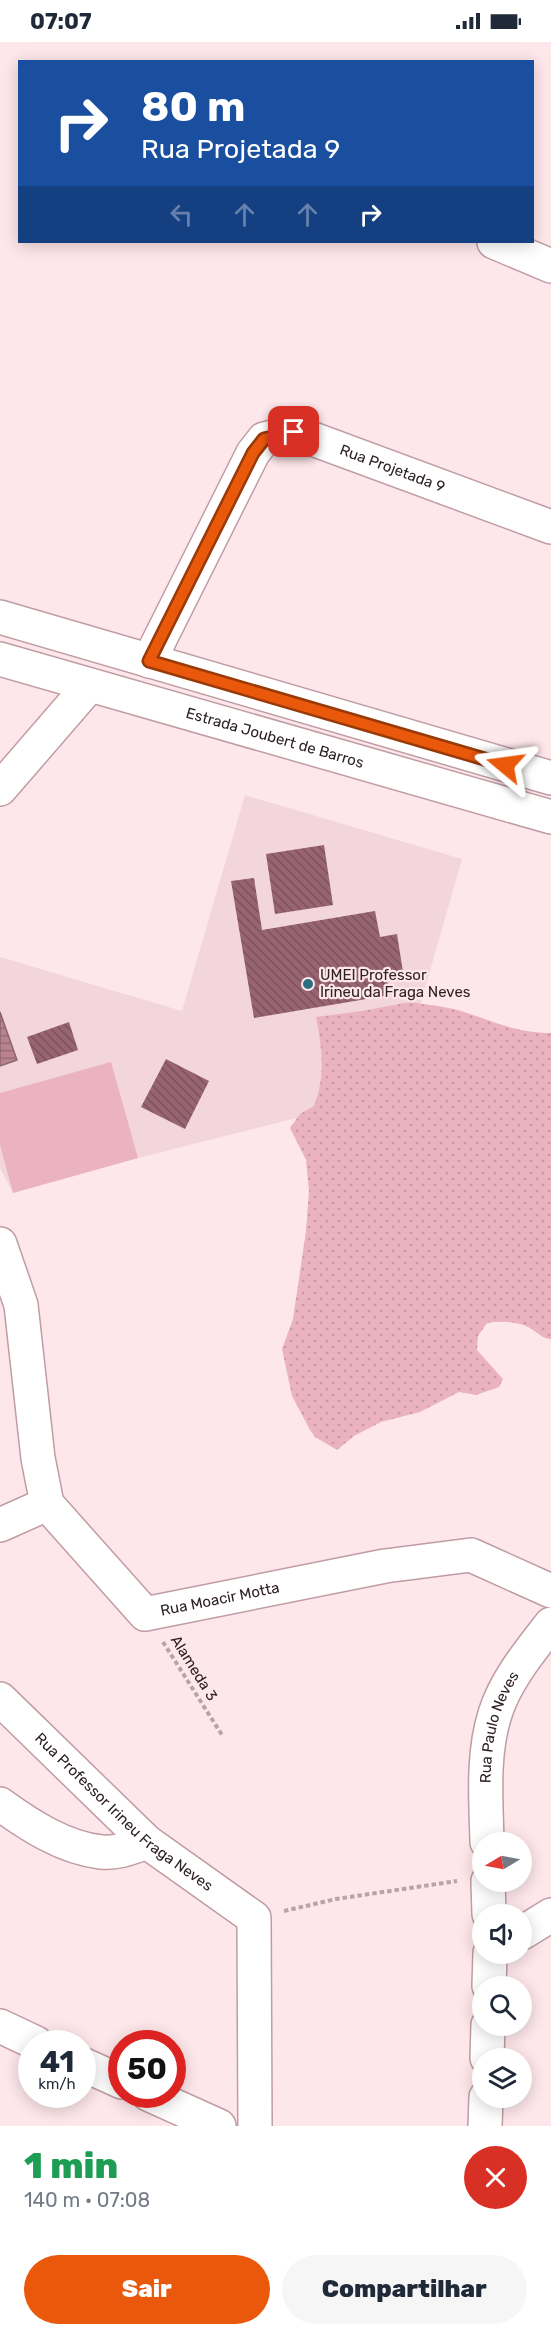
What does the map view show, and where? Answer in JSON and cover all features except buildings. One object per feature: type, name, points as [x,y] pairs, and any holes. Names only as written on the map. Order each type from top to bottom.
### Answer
[{"type":"street","points":[[496,243],[551,266]]},
{"type":"street","name":"Rua Projetada 9","points":[[149,661],[253,453],[264,439],[294,432],[551,527]]},
{"type":"street","points":[[0,617],[551,778]]},
{"type":"street","name":"Estrada Joubert de Barros","points":[[0,659],[551,817]]},
{"type":"street","points":[[0,789],[89,686]]},
{"type":"street","points":[[0,1244],[21,1305],[38,1458],[47,1504],[0,1525]]},
{"type":"street","name":"Rua Moacir Motta","points":[[47,1504],[145,1614],[385,1566],[471,1555],[551,1591]]},
{"type":"street","name":"Rua Paulo Neves","points":[[487,1832],[487,1748],[495,1713],[510,1682],[551,1624]]},
{"type":"street","name":"Rua Professor Irineu Fraga Neves","points":[[0,1699],[147,1842],[254,1918]]},
{"type":"street","points":[[0,1804],[25,1821],[65,1842],[102,1852],[126,1850],[147,1842]]},
{"type":"street","points":[[532,1927],[551,1915]]},
{"type":"street","points":[[254,1918],[255,2126]]},
{"type":"street","points":[[0,2026],[18,2034]]},
{"type":"street","points":[[179,2108],[219,2126]]},
{"type":"street","points":[[485,2126],[486,2108]]},
{"type":"path","name":"Alameda 3","points":[[145,1614],[222,1735]]},
{"type":"path","points":[[254,1918],[336,1899],[472,1880]]},
{"type":"shaded area","name":"UMEI Professor Irineu da Fraga Neves","points":[[245,795],[462,859],[395,1093],[138,1158],[13,1193],[0,1168],[0,957],[182,1011]]},
{"type":"shaded area","points":[[410,1002],[455,1009],[516,1029],[551,1033],[551,1339],[519,1324],[487,1323],[478,1336],[477,1350],[503,1379],[499,1387],[476,1395],[459,1392],[420,1412],[381,1422],[354,1436],[337,1450],[315,1437],[310,1430],[292,1396],[282,1349],[293,1319],[306,1231],[309,1191],[306,1160],[290,1128],[300,1114],[314,1106],[318,1095],[322,1062],[316,1017]]},
{"type":"shaded area","points":[[0,1012],[17,1060],[0,1066]]},
{"type":"shaded area","points":[[111,1062],[138,1158],[13,1193],[0,1145],[0,1093]]},
{"type":"place","name":"UMEI Professor Irineu da Fraga Neves","points":[[308,984]]},
{"type":"route","points":[[294,432],[264,439],[253,453],[149,661],[505,765]]}]
